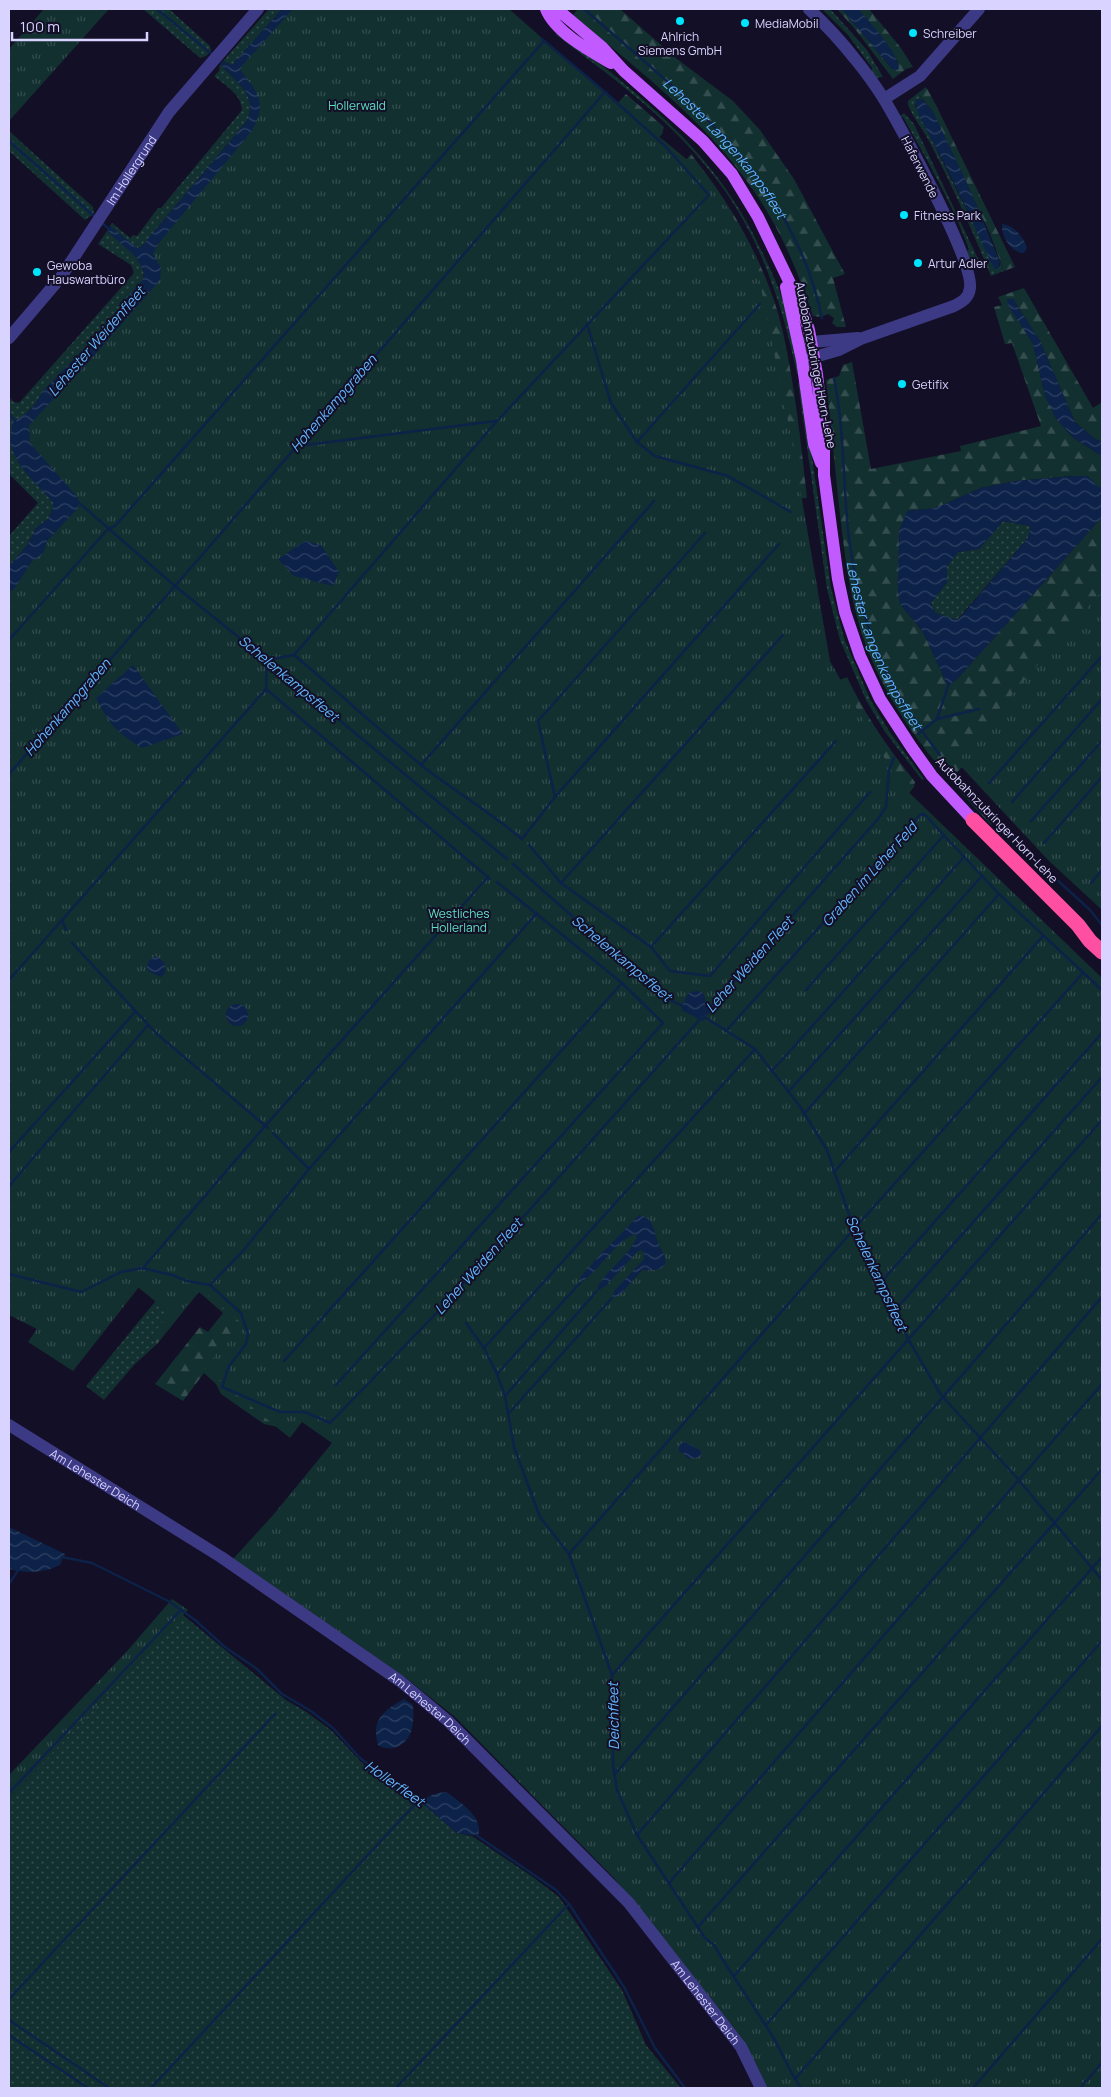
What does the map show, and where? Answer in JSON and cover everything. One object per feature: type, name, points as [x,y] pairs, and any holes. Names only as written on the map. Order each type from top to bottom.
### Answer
[{"type":"highway","name":"Autobahnzubringer Horn-Lehe","points":[[974,820],[1078,925],[1090,941],[1102,952]]},
{"type":"highway","name":"Autobahnzubringer Horn-Lehe","points":[[1078,925],[1102,939]]},
{"type":"main road","name":"Autobahnzubringer Horn-Lehe","points":[[546,9],[550,19],[556,25],[590,51],[624,71]]},
{"type":"main road","name":"Autobahnzubringer Horn-Lehe","points":[[553,9],[564,15],[602,47],[624,71],[702,141],[732,174],[758,217],[801,306],[812,342],[824,441],[824,475],[838,579],[845,612],[860,656],[880,699],[912,748],[932,776],[974,820]]},
{"type":"main road","name":"Autobahnzubringer Horn-Lehe","points":[[780,261],[802,360],[814,444],[824,475]]},
{"type":"street","name":"Im Hollergrund","points":[[9,338],[61,277],[169,112],[258,9]]},
{"type":"street","name":"Haferwende","points":[[802,360],[839,350],[863,338],[954,306],[965,300],[970,288],[970,276],[956,240],[916,158],[884,99],[855,58],[809,9]]},
{"type":"street","points":[[884,99],[920,76],[979,9]]},
{"type":"street","name":"Haferwende","points":[[798,344],[863,338]]},
{"type":"street","name":"Am Lehester Deich","points":[[9,1425],[221,1558],[400,1681],[448,1721],[629,1903],[741,2047],[761,2088]]},
{"type":"green space","points":[[44,9],[109,9],[9,121],[9,49]]},
{"type":"green space","points":[[143,9],[169,9],[210,46],[211,51],[206,56],[200,58]]},
{"type":"green space","points":[[269,9],[282,9],[232,65],[223,61]]},
{"type":"green space","name":"Westliches Hollerland","points":[[287,9],[509,9],[591,81],[695,166],[726,206],[754,253],[791,436],[830,661],[898,782],[1102,978],[1102,2088],[766,2088],[709,1997],[614,1878],[455,1717],[406,1678],[233,1559],[274,1514],[332,1443],[302,1422],[290,1438],[205,1369],[240,1322],[201,1289],[177,1316],[139,1287],[73,1371],[28,1342],[37,1329],[9,1315],[9,576],[72,504],[20,454],[20,425],[149,280],[144,255],[254,119],[255,103],[233,68]]},
{"type":"green space","points":[[578,9],[620,9],[677,59],[733,101],[760,130],[794,179],[845,274],[833,278],[846,327],[837,327],[832,323],[834,318],[828,314],[821,317],[813,316],[794,264],[776,227],[750,185],[729,158],[654,83],[573,15]]},
{"type":"green space","points":[[822,9],[829,9],[834,13],[867,50],[883,77],[875,78],[871,73],[872,68],[848,35]]},
{"type":"green space","points":[[837,9],[842,9],[892,69],[898,62],[884,40],[858,9],[869,9],[901,48],[913,67],[906,69],[893,79],[855,29]]},
{"type":"green space","points":[[558,31],[650,105],[702,158],[725,188],[746,221],[779,288],[790,324],[800,374],[797,374],[784,319],[765,266],[741,216],[726,192],[692,150],[656,114],[555,34]]},
{"type":"green space","points":[[220,64],[244,89],[248,96],[250,112],[247,121],[141,247],[137,248],[110,226],[112,223],[130,238],[133,235],[137,236],[158,208],[161,208],[242,110],[236,95],[214,76],[219,71]]},
{"type":"green space","points":[[926,87],[1015,267],[1004,271],[990,234],[933,112],[918,93]]},
{"type":"green space","points":[[918,93],[923,100],[917,99],[915,106],[973,223],[1000,267],[1000,262],[1004,271],[991,276],[946,174],[910,109],[908,101]]},
{"type":"green space","points":[[626,94],[664,127],[662,134],[655,141],[615,106]]},
{"type":"green space","points":[[904,113],[914,124],[981,265],[973,268],[966,252],[969,249],[947,198],[903,117],[899,117]]},
{"type":"green space","points":[[9,131],[93,207],[94,213],[85,220],[9,151]]},
{"type":"green space","points":[[691,154],[721,194],[747,238],[768,284],[783,332],[791,373],[807,498],[793,499],[680,167]]},
{"type":"green space","points":[[107,231],[137,259],[144,272],[143,279],[123,303],[110,323],[44,390],[36,403],[23,417],[15,420],[12,447],[25,470],[53,502],[53,508],[48,519],[36,528],[28,544],[9,567],[9,536],[38,503],[9,474],[9,397],[14,402],[19,403],[134,273],[131,265],[98,244]]},
{"type":"green space","points":[[1024,288],[1093,408],[1102,402],[1102,442],[1095,439],[1075,422],[1040,341],[1013,299],[1007,300],[1033,344],[1045,396],[1065,429],[1075,439],[1102,456],[1102,487],[1072,476],[1016,481],[981,488],[936,508],[907,511],[900,604],[923,632],[948,686],[958,678],[1102,517],[1102,609],[954,776],[994,821],[991,825],[938,766],[906,723],[892,701],[869,653],[862,634],[848,576],[826,380],[839,376],[843,365],[852,362],[871,469],[961,451],[960,446],[1041,426],[1012,343],[1005,344],[994,307],[1002,305],[998,297]]},
{"type":"green space","points":[[801,382],[831,588],[844,638],[870,699],[889,731],[924,779],[922,780],[885,732],[866,700],[840,640],[827,589],[798,383]]},
{"type":"green space","points":[[1003,521],[1031,526],[1028,538],[957,620],[935,613],[931,603],[947,582],[947,566],[958,552],[979,549]]},
{"type":"green space","points":[[1102,591],[1102,910],[1048,860],[955,760]]},
{"type":"green space","points":[[847,677],[878,731],[915,782],[914,787],[897,807],[832,683]]},
{"type":"green space","points":[[135,1274],[211,1280],[245,1315],[282,1428],[264,1424],[221,1394],[216,1384],[204,1373],[183,1401],[155,1384],[200,1327],[208,1332],[223,1313],[199,1292],[157,1344],[151,1337],[168,1314],[139,1288]]},
{"type":"green space","points":[[154,1303],[169,1314],[151,1337],[157,1344],[134,1365],[104,1400],[86,1386]]},
{"type":"green space","points":[[172,1599],[188,1610],[9,1798],[9,1775],[128,1650]]},
{"type":"green space","points":[[183,1615],[286,1700],[308,1713],[332,1731],[363,1764],[389,1785],[423,1804],[457,1833],[472,1836],[559,1897],[622,1990],[646,2045],[681,2088],[9,2088],[9,1798]]},
{"type":"water","name":"Lehester Weidenfleet","points":[[282,9],[293,9],[241,67],[241,71],[253,86],[259,100],[259,114],[251,132],[158,244],[153,254],[161,268],[160,280],[86,365],[29,425],[30,443],[78,498],[78,508],[47,541],[44,551],[39,558],[32,561],[15,588],[9,592],[9,567],[28,544],[36,528],[48,519],[53,508],[53,502],[29,476],[14,453],[11,445],[13,421],[31,409],[44,390],[120,311],[126,299],[143,279],[144,272],[137,258],[107,231],[110,226],[137,248],[141,247],[247,121],[250,112],[248,96],[244,89],[220,64],[223,61],[232,65]]},
{"type":"water","points":[[842,9],[858,9],[895,55],[899,70],[892,69]]},
{"type":"water","points":[[917,99],[923,100],[933,112],[968,185],[1000,262],[998,270],[995,269],[990,261],[959,193],[920,117],[916,106]]},
{"type":"water","points":[[1002,224],[1011,227],[1021,236],[1027,248],[1024,253],[1011,247],[1003,234]]},
{"type":"water","points":[[1013,299],[1040,341],[1075,422],[1095,439],[1102,442],[1102,456],[1075,439],[1056,419],[1045,396],[1033,344],[1009,307],[1007,300]]},
{"type":"water","points":[[1088,476],[1098,487],[1102,487],[1102,517],[958,678],[948,686],[923,632],[900,604],[898,593],[899,531],[907,511],[936,508],[981,488],[1016,481]],"holes":[[[1003,521],[1031,526],[1028,538],[958,620],[935,613],[931,603],[947,582],[947,566],[958,552],[979,549]]]},
{"type":"water","points":[[305,541],[321,545],[339,572],[333,586],[294,576],[278,559]]},
{"type":"water","points":[[133,665],[183,734],[142,748],[114,727],[105,715],[96,698]]},
{"type":"water","points":[[155,956],[164,962],[166,968],[161,977],[146,968],[149,961]]},
{"type":"water","points":[[698,991],[703,993],[707,1004],[716,1004],[703,1021],[681,1010],[690,992]]},
{"type":"water","points":[[237,1004],[245,1007],[248,1015],[245,1023],[237,1026],[229,1023],[226,1015],[229,1007]]},
{"type":"water","points":[[639,1215],[648,1219],[653,1226],[664,1254],[665,1264],[663,1267],[655,1270],[642,1270],[621,1294],[611,1299],[615,1290],[644,1259],[642,1250],[638,1251],[606,1286],[596,1292],[604,1277],[633,1245],[637,1237],[635,1234],[622,1242],[580,1283],[581,1276]]},
{"type":"water","points":[[686,1442],[701,1451],[701,1457],[688,1459],[683,1453],[679,1452],[679,1444]]},
{"type":"water","points":[[9,1527],[65,1554],[60,1565],[35,1572],[9,1569]]},
{"type":"water","points":[[404,1699],[413,1705],[413,1723],[410,1735],[403,1744],[397,1747],[387,1748],[378,1745],[376,1729],[380,1717]]},
{"type":"water","points":[[446,1792],[464,1805],[474,1817],[478,1823],[478,1836],[457,1833],[422,1802],[427,1797]]},
{"type":"waterway","points":[[157,9],[214,56]]},
{"type":"waterway","name":"Lehester Langenkampsfleet","points":[[584,9],[696,109],[730,144],[761,182],[787,223],[808,268],[822,318]]},
{"type":"waterway","name":"Hohenkampgraben","points":[[9,774],[605,92],[542,39]]},
{"type":"waterway","points":[[9,640],[108,529],[115,526],[544,41]]},
{"type":"waterway","points":[[9,980],[266,689],[267,660],[294,655],[497,421],[709,195],[664,145],[605,92]]},
{"type":"waterway","points":[[9,141],[95,217]]},
{"type":"waterway","points":[[101,222],[110,230]]},
{"type":"waterway","points":[[637,442],[760,304]]},
{"type":"waterway","points":[[587,324],[611,403],[637,442],[655,456],[728,476],[791,512]]},
{"type":"waterway","name":"Lehester Langenkampsfleet","points":[[834,378],[842,435],[848,530],[863,608],[875,647],[892,683],[902,702],[940,755]]},
{"type":"waterway","points":[[9,414],[16,422]]},
{"type":"waterway","points":[[298,446],[496,421]]},
{"type":"waterway","points":[[421,765],[654,501]]},
{"type":"waterway","name":"Schelenkampsfleet","points":[[75,503],[78,502],[175,586],[507,859]]},
{"type":"waterway","points":[[555,797],[538,721],[705,533]]},
{"type":"waterway","points":[[522,839],[555,797],[779,544]]},
{"type":"waterway","points":[[561,883],[783,635]]},
{"type":"waterway","points":[[294,655],[421,765],[522,839]]},
{"type":"waterway","points":[[989,783],[1102,656]]},
{"type":"waterway","name":"Lehester Langenkampsfleet","points":[[918,734],[937,719],[948,686]]},
{"type":"waterway","points":[[266,689],[490,879]]},
{"type":"waterway","points":[[1012,802],[1102,699]]},
{"type":"waterway","points":[[937,719],[979,709]]},
{"type":"waterway","points":[[651,947],[836,741]]},
{"type":"waterway","points":[[1031,821],[1102,741]]},
{"type":"waterway","name":"Leher Weiden Fleet","points":[[713,1005],[878,819],[886,807],[889,770],[894,758]]},
{"type":"waterway","points":[[949,768],[1020,846],[1090,910],[1102,925]]},
{"type":"waterway","points":[[1044,843],[1102,777]]},
{"type":"waterway","points":[[529,845],[561,883],[651,947],[670,971],[710,976],[870,792]]},
{"type":"waterway","name":"Graben im Leher Feld","points":[[726,1031],[920,815],[924,814],[999,894],[1102,990]]},
{"type":"waterway","points":[[806,990],[944,835]]},
{"type":"waterway","points":[[772,1071],[964,857]]},
{"type":"waterway","name":"Schelenkampsfleet","points":[[513,864],[664,997],[685,1007]]},
{"type":"waterway","points":[[1091,883],[1102,870]]},
{"type":"waterway","points":[[788,1092],[982,876]]},
{"type":"waterway","points":[[143,1268],[265,1126],[488,877]]},
{"type":"waterway","points":[[336,1385],[663,1023],[622,983],[497,882]]},
{"type":"waterway","points":[[804,1114],[999,894]]},
{"type":"waterway","points":[[210,1285],[243,1251],[309,1169],[537,913]]},
{"type":"waterway","points":[[62,920],[66,930]]},
{"type":"waterway","points":[[834,1172],[1043,936]]},
{"type":"waterway","points":[[72,943],[157,1034],[268,1128]]},
{"type":"waterway","points":[[569,1554],[854,1229],[1083,973]]},
{"type":"waterway","points":[[284,1361],[622,983]]},
{"type":"waterway","points":[[9,1152],[135,1012]]},
{"type":"waterway","name":"Schelenkampsfleet","points":[[703,1016],[755,1049],[799,1105],[827,1150],[854,1229],[883,1280],[908,1339],[941,1395],[1018,1479],[1102,1580]]},
{"type":"waterway","name":"Leher Weiden Fleet","points":[[9,1274],[81,1292],[121,1272],[142,1268],[172,1275],[187,1281],[210,1285],[241,1313],[248,1334],[246,1344],[229,1366],[222,1387],[280,1412],[305,1412],[330,1423],[450,1299],[701,1018]]},
{"type":"waterway","points":[[9,1186],[148,1025]]},
{"type":"waterway","points":[[883,1280],[1102,1033]]},
{"type":"waterway","points":[[484,1348],[755,1049]]},
{"type":"waterway","points":[[896,1309],[1102,1077]]},
{"type":"waterway","points":[[612,1675],[1102,1120]]},
{"type":"waterway","points":[[273,1133],[309,1169]]},
{"type":"waterway","points":[[615,1774],[1102,1214]]},
{"type":"waterway","points":[[497,1374],[580,1283]]},
{"type":"waterway","points":[[505,1396],[596,1292]]},
{"type":"waterway","points":[[637,1835],[1102,1297]]},
{"type":"waterway","points":[[509,1413],[611,1299]]},
{"type":"waterway","name":"Deichfleet","points":[[466,1323],[484,1348],[497,1374],[505,1396],[514,1447],[540,1517],[569,1554],[612,1675],[613,1765],[617,1790],[637,1835],[705,1938],[714,1945],[773,2037],[801,2088]]},
{"type":"waterway","points":[[669,1883],[1102,1384]]},
{"type":"waterway","points":[[698,1927],[1102,1469]]},
{"type":"waterway","name":"Hollerfleet","points":[[62,1557],[92,1563],[170,1602],[195,1620],[225,1647],[257,1669],[282,1694],[311,1711],[333,1728],[359,1757],[388,1781],[425,1804]]},
{"type":"waterway","points":[[734,1976],[1102,1557]]},
{"type":"waterway","points":[[9,1584],[19,1569]]},
{"type":"waterway","points":[[9,1793],[181,1610]]},
{"type":"waterway","points":[[766,2025],[1102,1641]]},
{"type":"waterway","points":[[9,1999],[275,1714]]},
{"type":"waterway","points":[[795,2079],[1102,1726]]},
{"type":"waterway","points":[[151,2088],[419,1800]]},
{"type":"waterway","name":"Hollerfleet","points":[[476,1835],[556,1890],[569,1904],[624,1987],[655,2048],[685,2088]]},
{"type":"waterway","points":[[396,2088],[569,1904]]},
{"type":"waterway","points":[[973,2088],[1102,1939]]},
{"type":"waterway","points":[[9,2020],[109,2088]]},
{"type":"waterway","points":[[9,2035],[88,2088]]},
{"type":"waterway","points":[[1080,2088],[1102,2063]]},
{"type":"place","name":"Ahlrich Siemens GmbH","points":[[680,21]]},
{"type":"place","name":"MediaMobil","points":[[745,23]]},
{"type":"place","name":"Schreiber","points":[[913,33]]},
{"type":"place","name":"Fitness Park","points":[[904,215]]},
{"type":"place","name":"Artur Adler","points":[[918,263]]},
{"type":"place","name":"Gewoba Hauswartbüro","points":[[37,272]]},
{"type":"place","name":"Getifix","points":[[902,384]]},
{"type":"park label","name":"Hollerwald","points":[[357,105]]}]
